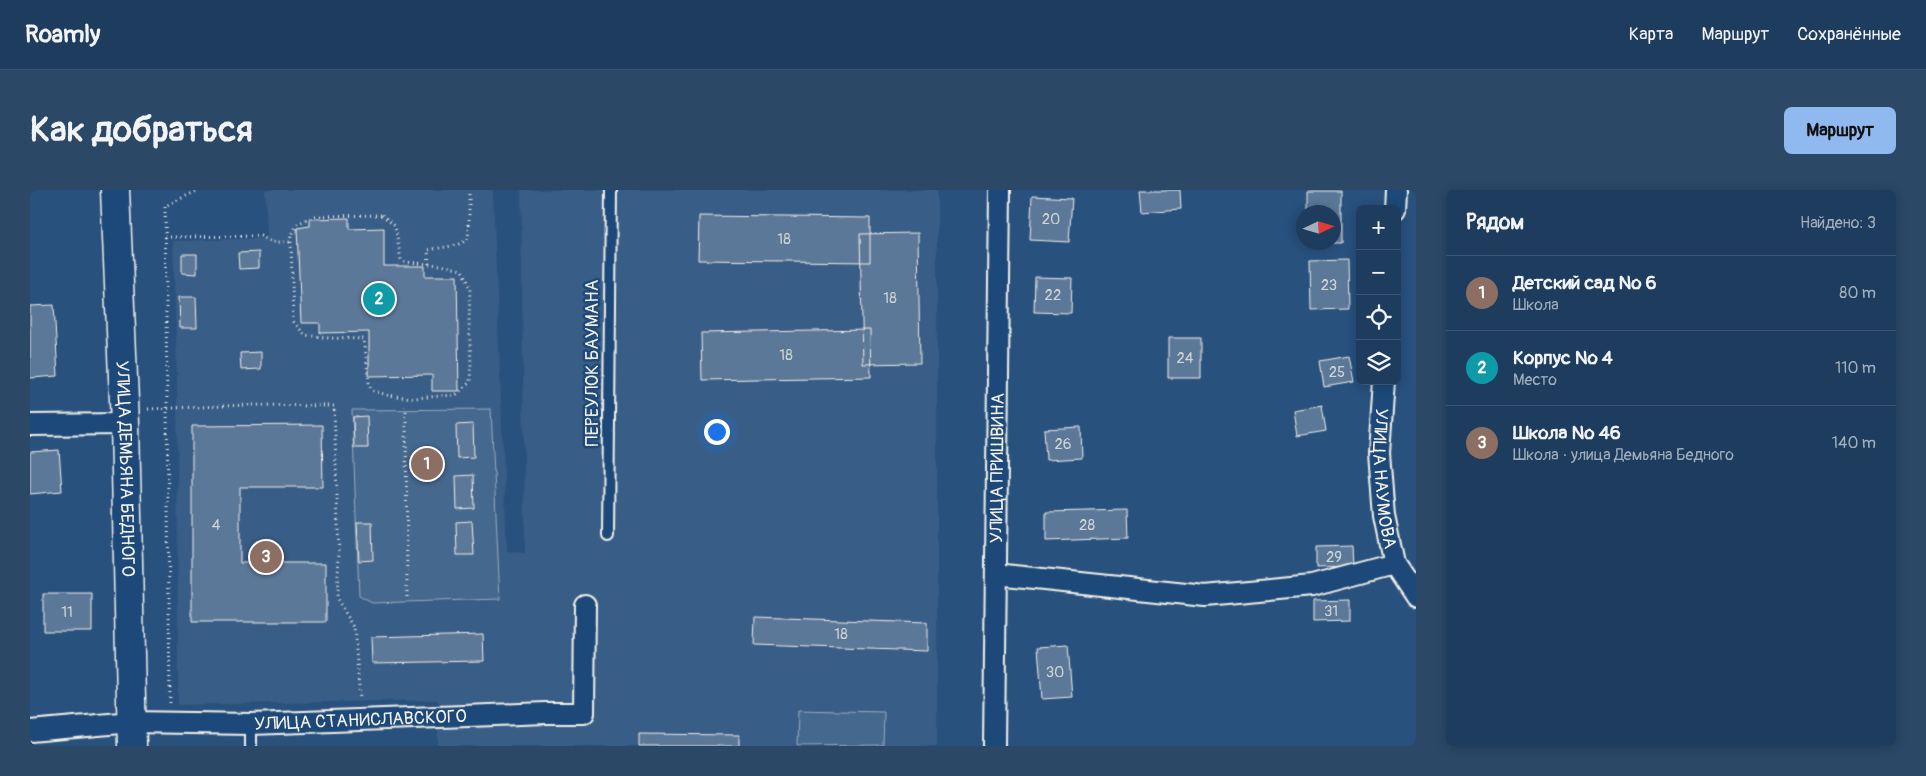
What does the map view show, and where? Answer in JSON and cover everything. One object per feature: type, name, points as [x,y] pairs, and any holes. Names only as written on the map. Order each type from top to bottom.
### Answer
[{"type":"street","name":"УЛИЦА ДЕМЬЯНА БЕДНОГО","points":[[115,190],[125,417],[132,734]]},
{"type":"street","name":"УЛИЦА ПРИШВИНА","points":[[994,746],[1000,190]]},
{"type":"street","points":[[1395,205],[1396,190]]},
{"type":"street","name":"УЛИЦА НАУМОВА","points":[[1384,385],[1379,453],[1384,516],[1394,564],[1416,597]]},
{"type":"street","points":[[30,425],[125,417]]},
{"type":"street","points":[[996,574],[1205,596],[1312,586],[1394,564]]},
{"type":"street","name":"УЛИЦА СТАНИСЛАВСКОГО","points":[[30,731],[132,734],[170,723],[251,724],[584,713],[585,605]]},
{"type":"lane","name":"ПЕРЕУЛОК БАУМАНА","points":[[608,536],[611,190]]},
{"type":"lane","points":[[251,724],[251,746]]},
{"type":"path","points":[[170,723],[165,206],[199,190]]},
{"type":"path","points":[[429,264],[428,250],[457,245],[466,240],[469,232],[469,190]]},
{"type":"path","points":[[314,216],[382,216],[395,226],[401,260],[429,264],[462,270],[470,288],[470,382],[456,394],[413,398],[387,395],[372,390],[369,382],[364,339],[305,335],[293,321],[290,237],[297,224],[314,216]]},
{"type":"path","points":[[165,237],[260,236],[272,242],[291,242]]},
{"type":"path","points":[[125,417],[168,408],[248,405],[334,406],[339,554],[337,599],[354,627],[362,720]]},
{"type":"path","points":[[406,406],[407,599]]},
{"type":"shaded area","points":[[265,190],[493,190],[507,551],[525,553],[521,190],[937,190],[937,746],[438,746],[438,700],[178,705],[177,376],[173,241],[267,238]]},
{"type":"shaded area","points":[[491,409],[500,599],[372,603],[359,596],[352,410]]},
{"type":"shaded area","points":[[798,710],[884,712],[883,745],[797,746]]},
{"type":"building","points":[[1140,190],[1180,190],[1181,209],[1142,212]]},
{"type":"building","points":[[1308,191],[1341,191],[1341,205],[1308,205]]},
{"type":"building","points":[[1032,196],[1072,198],[1069,242],[1030,240]]},
{"type":"building","points":[[699,216],[870,218],[870,262],[698,260]]},
{"type":"building","points":[[349,218],[349,229],[384,228],[384,266],[425,266],[425,276],[457,276],[459,391],[432,391],[432,375],[369,376],[369,332],[320,333],[320,323],[301,323],[297,228],[310,226],[310,219]]},
{"type":"building","points":[[918,233],[920,363],[863,364],[860,234]]},
{"type":"building","points":[[259,252],[259,268],[239,269],[238,253]]},
{"type":"building","points":[[182,254],[197,254],[197,274],[182,273]]},
{"type":"building","points":[[1347,260],[1348,309],[1311,310],[1310,261]]},
{"type":"building","points":[[1035,277],[1072,278],[1071,313],[1034,312]]},
{"type":"building","points":[[179,297],[196,297],[197,328],[180,328]]},
{"type":"building","points":[[54,305],[58,376],[30,378],[30,306]]},
{"type":"building","points":[[870,330],[871,377],[702,380],[701,333]]},
{"type":"building","points":[[1168,338],[1201,338],[1201,378],[1168,378]]},
{"type":"building","points":[[261,352],[261,369],[241,370],[240,353]]},
{"type":"building","points":[[1349,356],[1354,382],[1324,387],[1320,361]]},
{"type":"building","points":[[1322,405],[1326,431],[1297,436],[1293,410]]},
{"type":"building","points":[[367,416],[368,448],[354,448],[353,417]]},
{"type":"building","points":[[473,424],[474,457],[457,458],[456,425]]},
{"type":"building","points":[[322,425],[323,487],[240,487],[240,563],[326,563],[326,622],[192,622],[192,426]]},
{"type":"building","points":[[1081,427],[1082,458],[1046,460],[1044,429]]},
{"type":"building","points":[[59,450],[62,491],[30,494],[30,452]]},
{"type":"building","points":[[473,475],[474,508],[457,509],[456,476]]},
{"type":"building","points":[[1127,510],[1128,538],[1046,541],[1046,512]]},
{"type":"building","points":[[472,521],[474,555],[457,555],[456,522]]},
{"type":"building","points":[[357,522],[372,522],[373,560],[359,561]]},
{"type":"building","points":[[1352,546],[1353,567],[1316,568],[1316,547]]},
{"type":"building","points":[[43,594],[92,594],[92,631],[43,631]]},
{"type":"building","points":[[1350,600],[1350,621],[1313,622],[1313,601]]},
{"type":"building","points":[[755,617],[927,623],[927,651],[754,645]]},
{"type":"building","points":[[483,634],[484,661],[372,663],[371,637]]},
{"type":"building","points":[[1068,645],[1072,697],[1042,699],[1038,647]]},
{"type":"building","points":[[639,734],[739,735],[739,746],[639,746]]},
{"type":"place","name":"Корпус № 4","points":[[379,299]]},
{"type":"place","name":"Детский сад № 6","points":[[427,464]]},
{"type":"place","name":"Школа № 46","points":[[266,557]]}]
